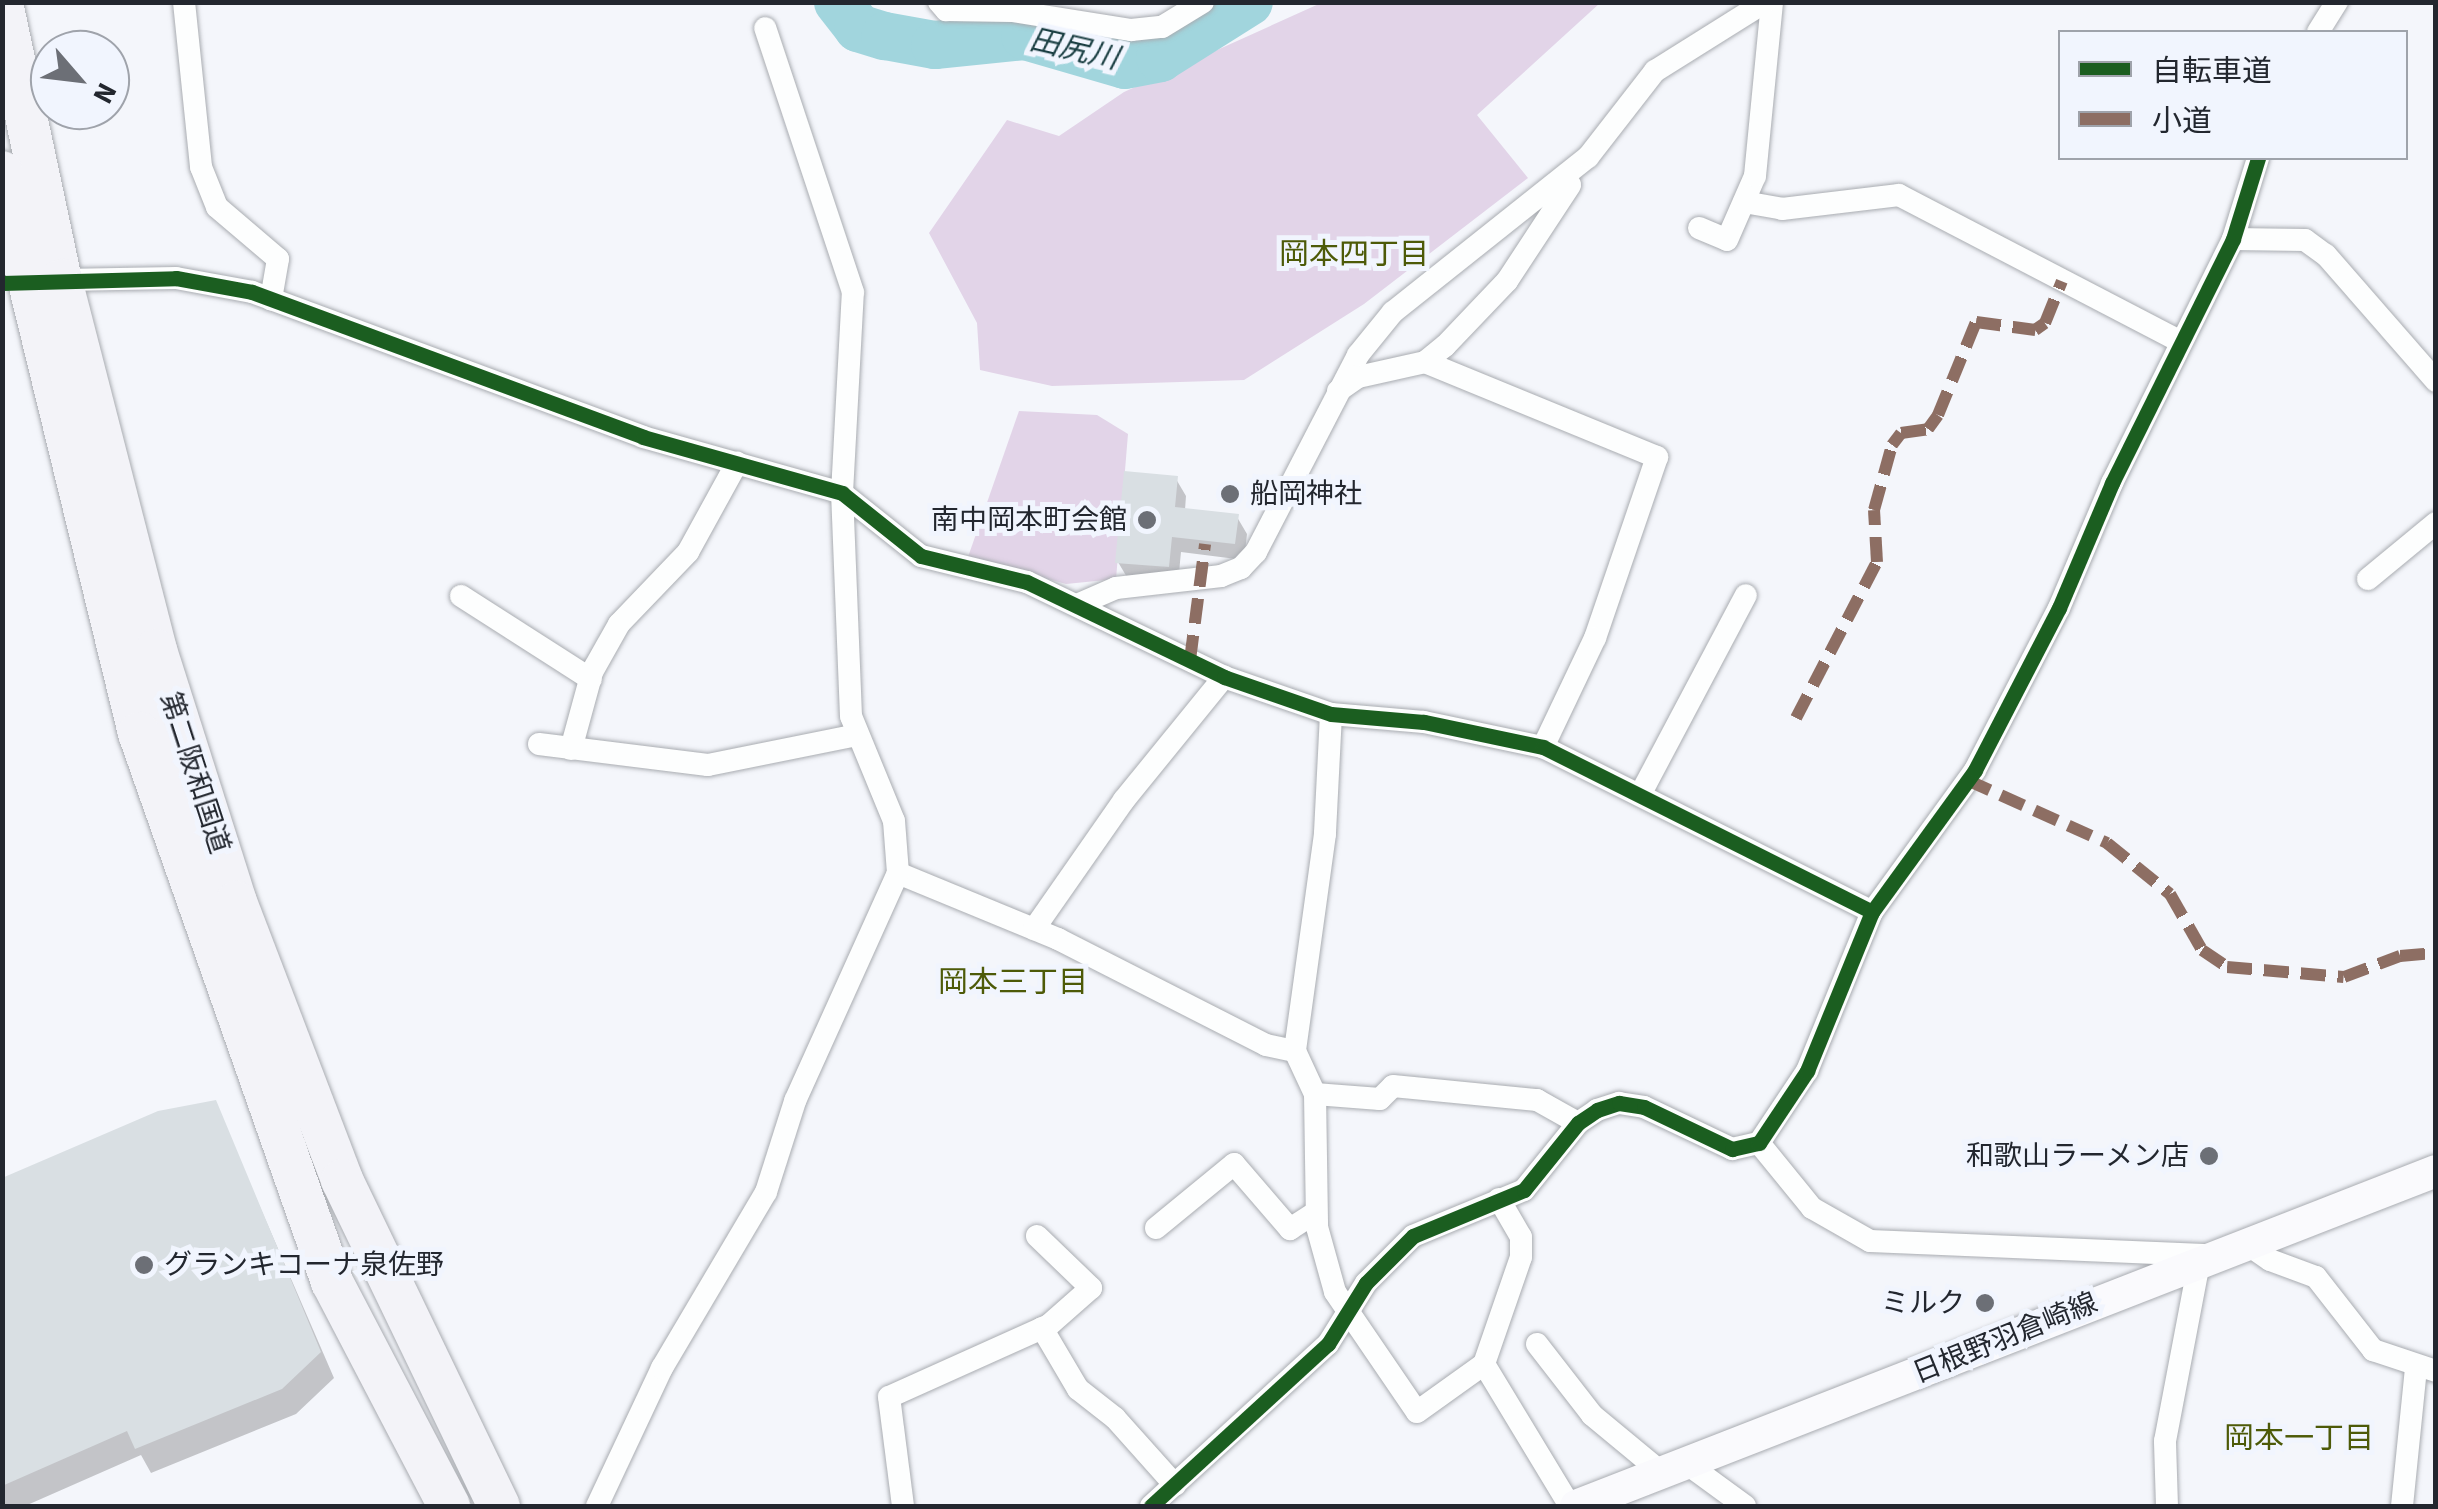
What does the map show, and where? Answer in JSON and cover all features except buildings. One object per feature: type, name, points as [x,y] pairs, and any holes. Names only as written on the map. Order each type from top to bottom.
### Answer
[{"type":"highway","name":"第二阪和国道","points":[[2,3],[30,282],[156,650],[236,902],[342,1180],[499,1506]]},
{"type":"highway","name":"第二阪和国道","points":[[2,172],[138,733],[332,1282],[449,1506]]},
{"type":"main road","name":"日根野羽倉崎線","points":[[1578,1506],[2436,1171]]},
{"type":"street","points":[[184,2],[201,167],[217,206],[278,260],[272,300]]},
{"type":"street","points":[[938,2],[946,10],[1012,10],[1131,30],[1162,26],[1203,2]]},
{"type":"street","points":[[1336,393],[1358,377],[1426,362],[1507,282],[1588,157],[1655,72],[1768,2]]},
{"type":"street","points":[[1700,228],[1727,240],[1755,176],[1768,2]]},
{"type":"street","points":[[2319,30],[2338,2]]},
{"type":"street","points":[[598,1506],[662,1368],[766,1192],[796,1101],[898,872],[894,821],[856,735],[842,493],[853,292],[765,28]]},
{"type":"street","points":[[1079,604],[1116,588],[1221,576],[1241,568],[1256,552],[1336,393],[1393,312],[1588,157]]},
{"type":"street","points":[[1151,1506],[1328,1344],[1348,1312],[1412,1236],[1534,1181],[1578,1123],[1618,1103],[1644,1107],[1732,1148],[1759,1143],[1807,1071],[1872,912],[1975,770],[2059,608],[2181,342],[2233,240],[2257,160]]},
{"type":"street","points":[[1744,202],[1782,209],[1899,195],[2181,342]]},
{"type":"street","points":[[2233,240],[2305,240],[2326,255],[2436,382]]},
{"type":"street","points":[[30,282],[176,278],[272,300],[643,437],[842,493],[922,556],[1027,582],[1224,677],[1330,714],[1424,722],[1543,747],[1872,912]]},
{"type":"street","points":[[1426,362],[1657,458],[1595,638],[1543,747]]},
{"type":"street","points":[[571,749],[590,678],[619,624],[688,552],[737,463]]},
{"type":"street","points":[[2368,579],[2436,523]]},
{"type":"street","points":[[1640,796],[1746,594]]},
{"type":"street","points":[[461,596],[590,678]]},
{"type":"street","points":[[1034,929],[1124,800],[1224,677]]},
{"type":"street","points":[[1330,714],[1325,834],[1295,1051],[1315,1094],[1316,1212],[1335,1292],[1418,1412],[1484,1364],[1521,1257],[1522,1236],[1499,1199]]},
{"type":"street","points":[[540,744],[708,766],[856,735]]},
{"type":"street","points":[[898,872],[1034,929],[1266,1045],[1295,1051]]},
{"type":"street","points":[[1315,1094],[1380,1099],[1392,1086],[1537,1100],[1578,1123]]},
{"type":"street","points":[[1759,1143],[1812,1208],[1870,1241],[2207,1259],[2165,1440],[2168,1506]]},
{"type":"street","points":[[1156,1228],[1234,1164],[1290,1229],[1316,1212]]},
{"type":"street","points":[[904,1506],[889,1397],[1042,1328],[1091,1288],[1038,1236]]},
{"type":"street","points":[[2247,1244],[2270,1260],[2316,1277],[2373,1350],[2426,1369],[2402,1506]]},
{"type":"street","points":[[1042,1328],[1078,1389],[1115,1418],[1175,1485]]},
{"type":"street","points":[[1537,1344],[1592,1416],[1674,1468],[1746,1506]]},
{"type":"street","points":[[1484,1364],[1578,1506]]},
{"type":"shaded area","points":[[1321,3],[1600,3],[1477,115],[1528,178],[1364,304],[1244,380],[1052,386],[980,370],[977,323],[929,233],[1007,120],[1059,136],[1124,92]]},
{"type":"shaded area","points":[[1019,411],[1097,415],[1128,434],[1116,579],[1066,584],[968,557]]},
{"type":"waterway","name":"田尻川","points":[[838,2],[858,28],[885,36],[935,45],[1025,36],[1125,65],[1160,58],[1249,2]]},
{"type":"marked path","points":[[1796,718],[1877,562],[1874,510],[1892,445],[1901,433],[1928,429],[1938,415],[1976,322],[2035,330],[2045,323],[2062,281]]},
{"type":"marked path","points":[[1190,660],[1205,544]]},
{"type":"marked path","points":[[1967,780],[2107,843],[2170,894],[2202,950],[2227,967],[2344,977],[2400,956],[2436,953]]},
{"type":"cycle path","points":[[1151,1506],[1328,1344],[1366,1283],[1413,1236],[1524,1190],[1578,1123],[1597,1110],[1619,1103],[1644,1107],[1732,1149],[1759,1143],[1807,1071],[1872,912],[1975,770],[2059,608],[2112,483],[2233,239],[2257,160]]},
{"type":"cycle path","points":[[2,283],[176,278],[252,292],[643,437],[842,493],[921,556],[1027,582],[1224,677],[1331,714],[1424,722],[1543,747],[1872,912]]},
{"type":"place","name":"船岡神社","points":[[1230,494]]},
{"type":"place","name":"南中岡本町会館","points":[[1147,520]]},
{"type":"place","name":"和歌山ラーメン店","points":[[2209,1156]]},
{"type":"place","name":"グランキコーナ泉佐野","points":[[144,1265]]},
{"type":"place","name":"ミルク","points":[[1985,1303]]},
{"type":"district","name":"岡本四丁目","points":[[1354,255]]},
{"type":"district","name":"岡本三丁目","points":[[1013,983]]},
{"type":"district","name":"岡本一丁目","points":[[2299,1439]]}]
